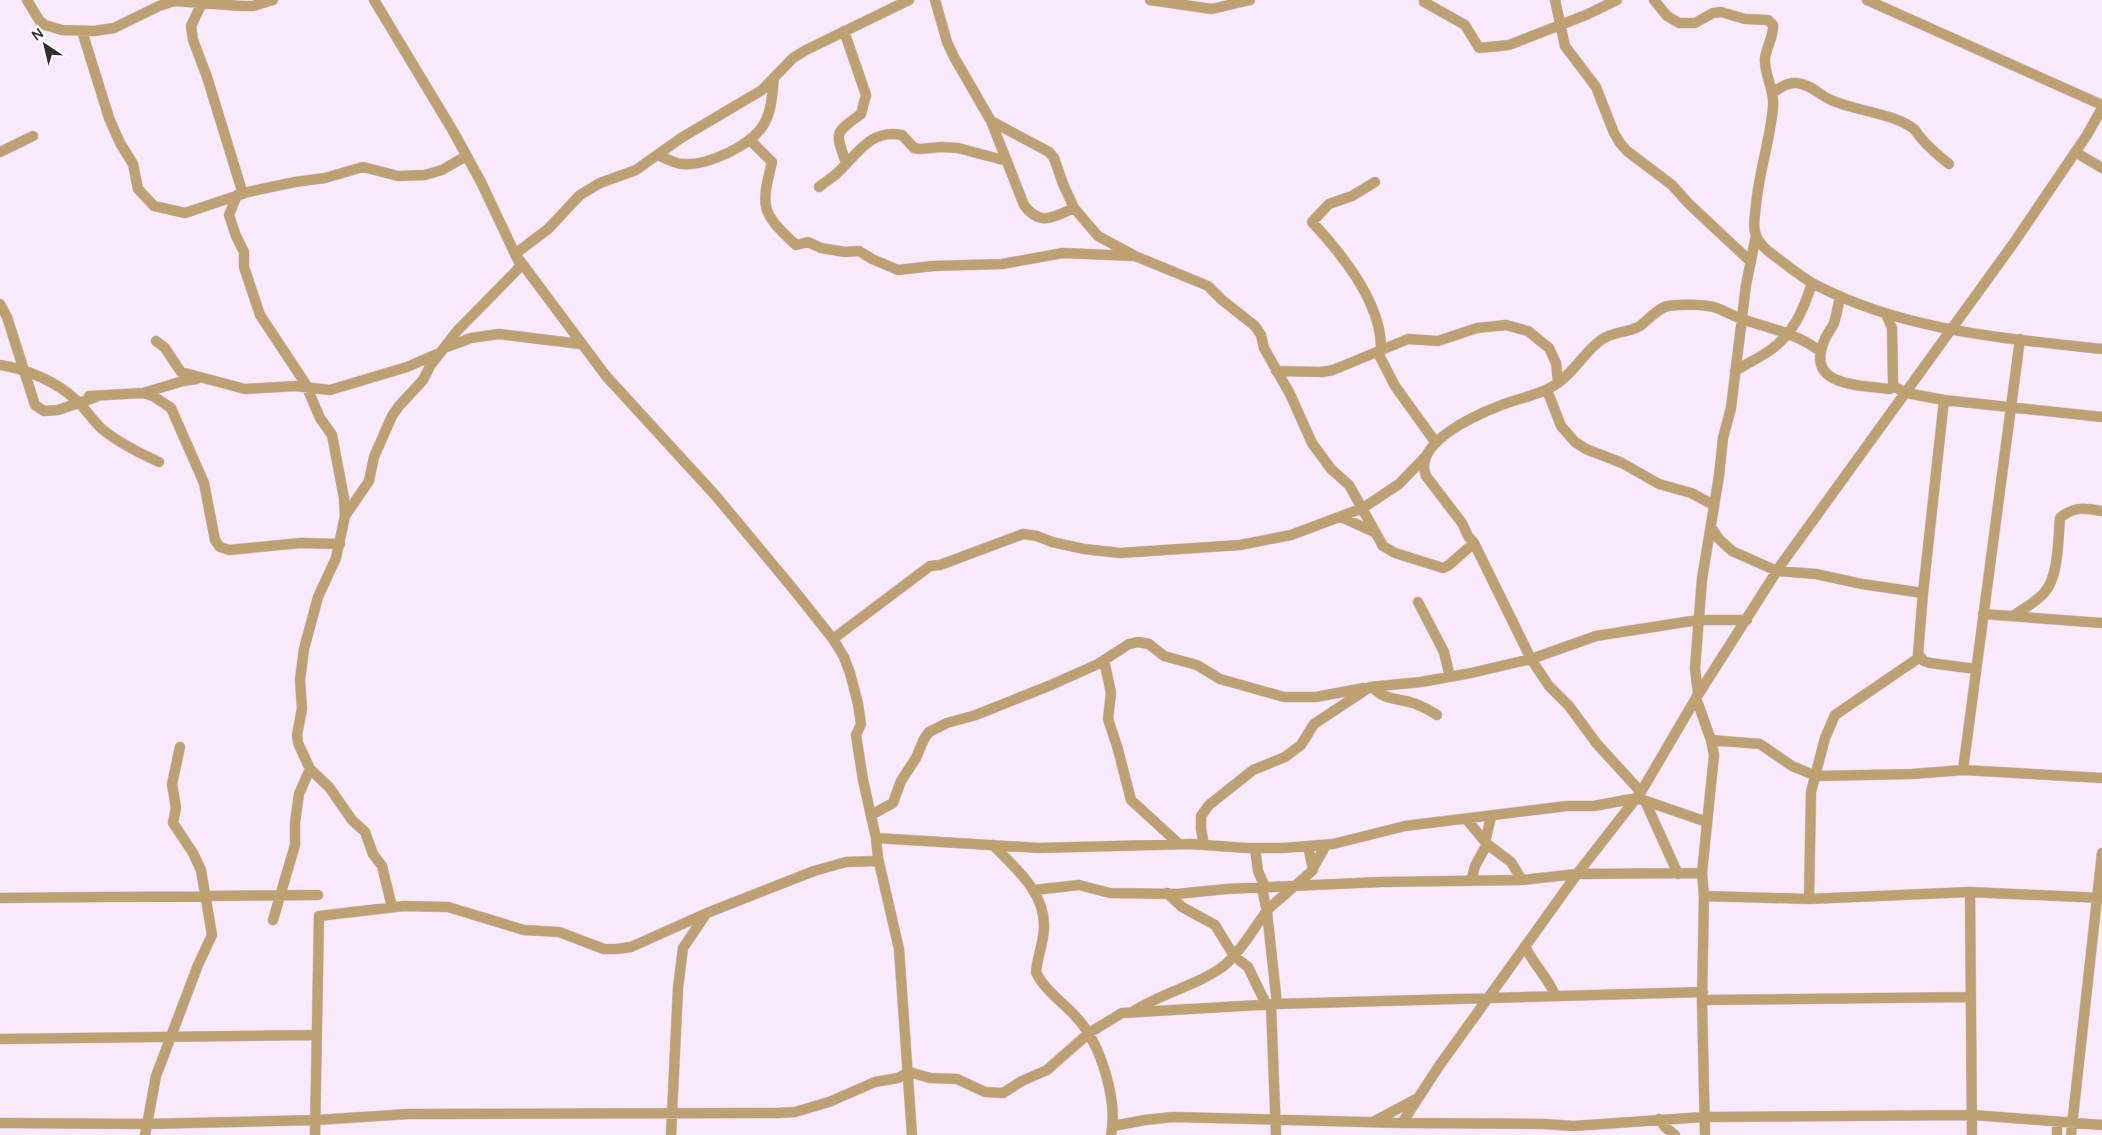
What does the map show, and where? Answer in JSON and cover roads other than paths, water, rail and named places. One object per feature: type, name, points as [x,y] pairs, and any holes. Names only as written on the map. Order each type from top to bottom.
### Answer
[{"type":"street","points":[[27,0],[39,20],[45,25],[55,29],[82,31],[107,30],[129,22],[155,3],[174,1],[253,6],[272,0]]},
{"type":"street","points":[[345,516],[369,482],[374,457],[392,416],[423,380],[441,351],[485,300],[517,270],[520,264],[481,182],[394,31],[374,0]]},
{"type":"street","points":[[514,254],[548,229],[580,195],[600,183],[636,170],[682,138],[762,90],[793,58],[909,0]]},
{"type":"street","points":[[935,0],[947,42],[991,121],[1024,205],[1036,217],[1051,218],[1074,208]]},
{"type":"street","points":[[1150,0],[1212,10],[1249,0]]},
{"type":"street","points":[[1424,0],[1424,2],[1465,25],[1479,48],[1509,45],[1560,26],[1617,0]]},
{"type":"street","points":[[1554,0],[1565,46],[1596,88],[1614,133],[1627,152],[1672,185],[1688,203],[1751,262]]},
{"type":"street","points":[[1654,0],[1667,16],[1679,23],[1694,23],[1713,13],[1721,12],[1745,19],[1770,21],[1774,31],[1765,59],[1773,92],[1770,128],[1758,180],[1754,220],[1756,236],[1742,319],[1731,408],[1723,438],[1702,579],[1698,620],[1695,668],[1697,696],[1714,755],[1702,873],[1704,896],[1702,996],[1704,1135]]},
{"type":"street","points":[[1402,1123],[1524,946],[1577,874],[1641,797],[1697,696],[1777,571],[2013,244],[2075,152],[2102,106],[1867,0]]},
{"type":"street","points":[[202,2],[191,26],[193,40],[207,77],[240,195],[229,215],[230,222],[242,246],[244,267],[260,314],[306,387],[320,418],[332,435],[341,478],[345,516],[336,558],[318,598],[301,663],[302,719],[297,740],[310,769],[328,787],[352,820],[365,832],[373,854],[382,866],[392,907]]},
{"type":"street","points":[[82,31],[108,118],[133,164],[138,189],[154,206],[186,213],[240,195],[295,182],[325,178],[362,167],[398,176],[425,175],[442,170],[466,156]]},
{"type":"street","points":[[844,31],[866,94],[862,114],[840,129],[837,137],[846,163]]},
{"type":"street","points":[[658,155],[682,164],[702,163],[725,154],[750,140],[764,125],[770,111],[774,78]]},
{"type":"street","points":[[1773,92],[1780,87],[1797,83],[1816,90],[1840,104],[1862,108],[1904,124],[1914,129],[1932,150],[1949,164]]},
{"type":"street","points":[[991,121],[1049,152],[1054,158],[1062,184],[1074,208],[1098,236],[1135,256],[1208,286],[1222,300],[1255,326],[1261,335],[1264,348],[1290,394],[1312,443],[1331,469],[1349,485],[1383,546],[1443,568],[1474,543]]},
{"type":"street","points":[[819,187],[836,174],[868,141],[884,135],[902,135],[914,148],[958,148],[1007,161]]},
{"type":"street","points":[[0,152],[32,136]]},
{"type":"street","points":[[750,140],[772,162],[765,192],[765,207],[780,230],[796,244],[808,242],[821,248],[845,252],[859,250],[872,259],[898,270],[918,267],[1002,264],[1063,254],[1135,256]]},
{"type":"street","points":[[2075,152],[2102,168]]},
{"type":"street","points":[[1375,182],[1352,196],[1329,204],[1312,222],[1344,260],[1372,308],[1382,337],[1380,352],[1395,386],[1436,443]]},
{"type":"street","points":[[1756,236],[1763,247],[1812,283],[1886,314],[1950,329],[2102,348]]},
{"type":"street","points":[[514,254],[580,344],[647,423],[715,495],[833,639],[844,656],[858,704],[861,724],[856,735],[863,780],[876,838],[878,858],[899,949],[912,1135]]},
{"type":"street","points":[[1736,371],[1769,351],[1788,335],[1806,301],[1812,283]]},
{"type":"street","points":[[1840,296],[1834,323],[1823,344],[1821,352],[1822,366],[1832,378],[1841,383],[1890,389]]},
{"type":"street","points":[[833,639],[930,566],[940,565],[1023,534],[1084,549],[1120,553],[1240,544],[1292,535],[1341,517],[1363,508],[1399,484],[1436,443],[1451,431],[1500,406],[1547,390],[1558,383],[1600,341],[1606,337],[1635,329],[1665,306],[1709,307],[1788,335],[1821,352]]},
{"type":"street","points":[[1,309],[25,372],[35,405],[44,411],[58,410],[74,399],[143,393],[184,381],[202,379]]},
{"type":"street","points":[[1886,314],[1892,328],[1893,383],[1906,393],[1944,400],[2102,417]]},
{"type":"street","points":[[1276,371],[1322,372],[1333,370],[1408,339],[1438,341],[1477,328],[1498,325],[1512,326],[1528,331],[1549,348],[1556,363],[1558,383]]},
{"type":"street","points":[[156,341],[165,348],[181,372],[202,379],[245,389],[306,387],[330,390],[407,367],[471,338],[499,334],[580,344]]},
{"type":"street","points":[[1963,770],[2020,339]]},
{"type":"street","points":[[0,364],[48,381],[74,399],[112,437],[142,455],[159,462]]},
{"type":"street","points":[[1547,390],[1561,426],[1575,442],[1586,449],[1622,463],[1659,484],[1692,493],[1714,505]]},
{"type":"street","points":[[143,393],[153,396],[171,408],[204,483],[215,540],[220,547],[228,550],[291,544],[340,544]]},
{"type":"street","points":[[1944,400],[1918,649],[1920,657],[1930,663],[1976,669]]},
{"type":"street","points":[[1427,455],[1425,472],[1430,482],[1462,523],[1468,536],[1474,543],[1531,659],[1549,686],[1569,706],[1597,744],[1641,797],[1678,874]]},
{"type":"street","points":[[2013,616],[2045,592],[2049,585],[2057,558],[2060,518],[2070,510],[2079,507],[2102,511]]},
{"type":"street","points":[[1341,517],[1374,532]]},
{"type":"street","points":[[1711,527],[1719,540],[1732,552],[1777,571],[1816,574],[1862,584],[1923,593]]},
{"type":"street","points":[[1418,602],[1444,652],[1450,676]]},
{"type":"street","points":[[1983,614],[2102,623]]},
{"type":"street","points":[[871,815],[893,803],[901,781],[916,758],[929,732],[947,723],[976,715],[1050,685],[1104,660],[1122,647],[1138,642],[1149,644],[1164,656],[1197,665],[1211,675],[1226,681],[1284,697],[1316,697],[1450,676],[1531,659],[1596,636],[1698,620],[1747,620]]},
{"type":"street","points":[[1809,899],[1811,792],[1824,738],[1835,715],[1920,657]]},
{"type":"street","points":[[1104,660],[1111,693],[1108,719],[1131,800],[1179,844]]},
{"type":"street","points":[[1371,687],[1388,698],[1417,704],[1437,716]]},
{"type":"street","points":[[1204,845],[1201,816],[1209,805],[1253,770],[1285,757],[1301,745],[1314,724],[1371,687]]},
{"type":"street","points":[[1711,740],[1760,744],[1792,766],[1816,776],[1912,774],[1963,770],[2102,778]]},
{"type":"street","points":[[144,1135],[156,1076],[198,965],[211,940],[212,927],[198,863],[173,824],[176,808],[172,784],[180,748]]},
{"type":"street","points":[[273,920],[295,845],[295,823],[299,794],[310,769]]},
{"type":"street","points":[[876,838],[1039,848],[1179,844],[1255,848],[1308,846],[1346,842],[1405,826],[1467,820],[1567,806],[1594,806],[1641,797],[1708,822]]},
{"type":"street","points":[[1472,881],[1475,866],[1486,843],[1491,817]]},
{"type":"street","points":[[1467,820],[1486,843],[1511,862],[1522,880]]},
{"type":"street","points":[[993,845],[1034,890],[1042,903],[1044,928],[1036,972],[1041,982],[1063,1002],[1089,1033],[1107,1079],[1112,1131],[1173,1117],[1573,1126],[1704,1117],[1973,1115],[2102,1125]]},
{"type":"street","points":[[1133,1012],[1154,999],[1167,995],[1214,972],[1226,964],[1255,930],[1267,912],[1312,873],[1326,845]]},
{"type":"street","points":[[1308,846],[1313,868]]},
{"type":"street","points":[[1255,848],[1267,912],[1276,1135]]},
{"type":"street","points":[[2071,1135],[2099,898],[2102,853]]},
{"type":"street","points":[[316,1135],[319,916],[404,906],[448,907],[524,930],[559,932],[604,949],[631,946],[814,871],[846,862],[877,860],[878,858]]},
{"type":"street","points":[[1034,890],[1079,884],[1110,892],[1167,893],[1381,882],[1522,880],[1577,874],[1702,873]]},
{"type":"street","points":[[1970,892],[1972,1135]]},
{"type":"street","points":[[1704,896],[1809,899],[1970,892],[2099,898]]},
{"type":"street","points":[[1167,893],[1182,907],[1215,925],[1234,956],[1248,967],[1272,1004]]},
{"type":"street","points":[[0,898],[318,895]]},
{"type":"street","points":[[671,1135],[678,988],[683,948],[707,914]]},
{"type":"street","points":[[1524,946],[1539,971],[1553,989],[1555,996]]},
{"type":"street","points":[[0,1123],[146,1124],[316,1120],[409,1114],[795,1112],[829,1102],[875,1082],[898,1078],[909,1072],[930,1078],[957,1079],[985,1092],[1003,1093],[1022,1081],[1047,1070],[1089,1033],[1122,1013],[1272,1004],[1489,997],[1970,997]]},
{"type":"street","points":[[0,1039],[317,1035]]},
{"type":"street","points":[[1372,1122],[1418,1098]]},
{"type":"street","points":[[1659,1119],[1665,1128],[1675,1135]]},
{"type":"street","points":[[2057,1122],[2057,1135]]}]
